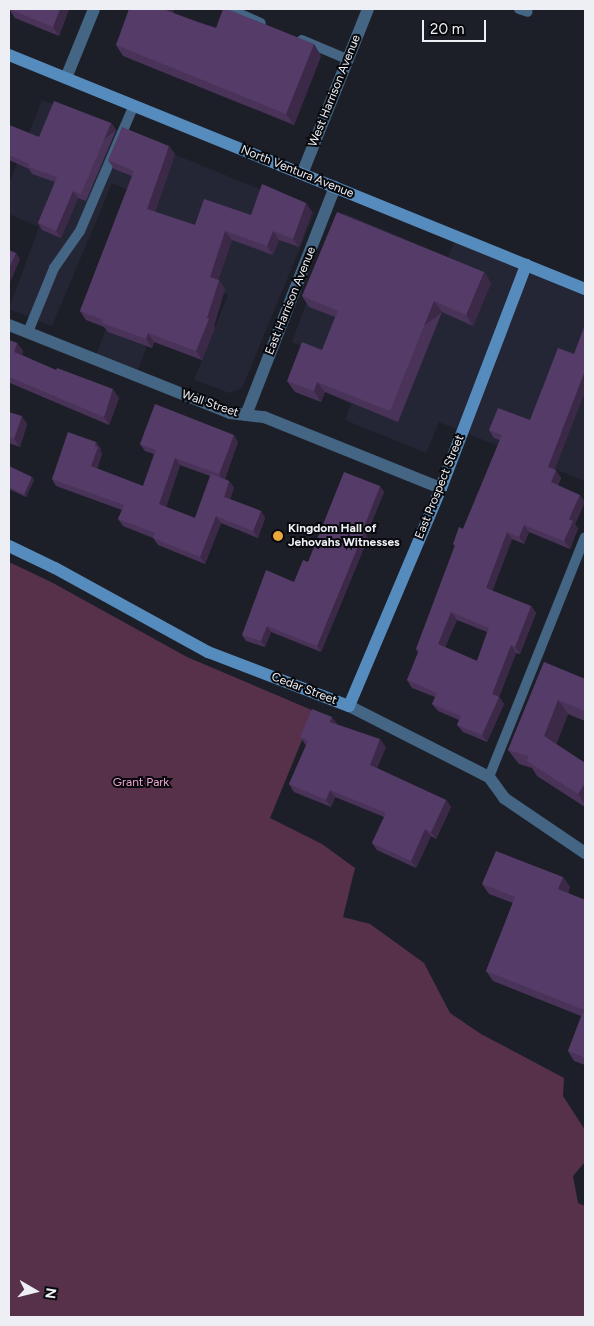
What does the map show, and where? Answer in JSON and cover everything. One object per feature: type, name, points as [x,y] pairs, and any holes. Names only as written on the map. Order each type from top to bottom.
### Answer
[{"type":"main road","name":"North Ventura Avenue","points":[[9,54],[585,289]]},
{"type":"main road","name":"East Prospect Street","points":[[349,706],[441,488],[526,265]]},
{"type":"main road","name":"Cedar Street","points":[[9,546],[55,568],[208,652],[349,706]]},
{"type":"street","points":[[66,78],[94,9]]},
{"type":"street","name":"West Harrison Avenue","points":[[302,174],[368,9]]},
{"type":"street","name":"East Harrison Avenue","points":[[246,415],[336,187]]},
{"type":"street","name":"Wall Street","points":[[9,325],[230,413],[264,417],[441,488]]},
{"type":"street","name":"Cedar Street","points":[[349,706],[489,777],[504,798],[585,853]]},
{"type":"lane","points":[[234,9],[236,12],[270,27]]},
{"type":"lane","points":[[296,38],[347,59]]},
{"type":"lane","points":[[28,332],[54,268],[80,231],[134,106]]},
{"type":"lane","points":[[489,777],[585,537]]},
{"type":"shaded area","points":[[42,100],[315,212],[242,388],[230,393],[194,380],[228,295],[177,275],[135,376],[94,360],[155,202],[112,183],[52,326],[9,309],[39,227],[9,214],[9,184]]},
{"type":"shaded area","points":[[344,213],[448,257],[457,237],[585,289],[585,481],[439,422],[426,453],[345,420],[351,404],[330,394],[342,363],[292,342],[338,217]]},
{"type":"green space","name":"Grant Park","points":[[9,562],[53,583],[187,657],[314,711],[270,818],[322,844],[355,868],[343,917],[370,924],[424,963],[450,1013],[481,1034],[564,1078],[563,1096],[585,1130],[585,1162],[573,1176],[578,1203],[585,1206],[585,1317],[9,1317]]},
{"type":"building","points":[[9,9],[60,9],[53,27]]},
{"type":"building","points":[[129,9],[163,9],[216,28],[223,9],[227,9],[314,44],[286,114],[116,45]]},
{"type":"building","points":[[54,101],[111,123],[81,194],[73,191],[56,231],[38,223],[57,177],[28,167],[29,164],[9,155],[9,125],[39,137]]},
{"type":"building","points":[[122,127],[169,146],[147,209],[195,225],[204,199],[251,215],[262,184],[306,203],[293,239],[273,231],[267,246],[225,231],[210,277],[219,280],[207,318],[209,319],[196,351],[148,333],[146,339],[102,323],[103,320],[80,311],[134,171],[108,160]]},
{"type":"building","points":[[337,212],[484,272],[466,315],[434,301],[390,411],[317,382],[314,391],[287,381],[302,342],[322,350],[338,311],[302,296]]},
{"type":"building","points":[[9,250],[16,253],[9,269]]},
{"type":"building","points":[[585,325],[585,371],[548,467],[556,470],[551,482],[580,495],[569,519],[573,521],[564,541],[524,525],[519,537],[507,532],[486,588],[531,606],[515,647],[511,645],[492,694],[499,697],[482,735],[457,725],[461,716],[432,704],[437,693],[407,680],[419,650],[416,649],[455,545],[453,544],[459,527],[463,529],[502,435],[489,430],[498,408],[530,420],[558,348],[574,354]],"holes":[[[451,612],[489,628],[477,661],[438,644]]]},
{"type":"building","points":[[9,340],[17,343],[14,352],[56,370],[57,368],[113,389],[104,417],[9,377]]},
{"type":"building","points":[[155,404],[234,435],[219,474],[175,458],[159,504],[195,518],[211,474],[229,481],[224,497],[261,511],[253,531],[216,516],[200,557],[153,538],[155,533],[118,519],[124,505],[52,479],[68,432],[96,442],[95,446],[98,447],[91,466],[143,486],[156,450],[140,444]]},
{"type":"building","points":[[9,412],[22,416],[14,439],[9,437]]},
{"type":"building","points":[[9,466],[32,477],[24,494],[9,487]]},
{"type":"building","points":[[344,472],[380,486],[362,532],[364,532],[317,646],[267,626],[261,641],[242,635],[266,570],[294,582],[303,560],[308,562]]},
{"type":"building","points":[[544,662],[585,679],[585,711],[558,700],[544,736],[585,763],[585,783],[578,794],[527,761],[528,756],[508,750]]},
{"type":"building","points":[[312,709],[332,717],[330,722],[380,739],[370,765],[446,800],[431,832],[425,829],[411,861],[372,843],[386,813],[330,790],[326,800],[289,784],[308,741],[300,737]]},
{"type":"building","points":[[496,851],[563,877],[558,889],[585,900],[585,1058],[568,1051],[584,1010],[486,971],[515,897],[482,884]]},
{"type":"place","name":"Kingdom Hall of Jehovahs Witnesses","points":[[278,536]]}]
